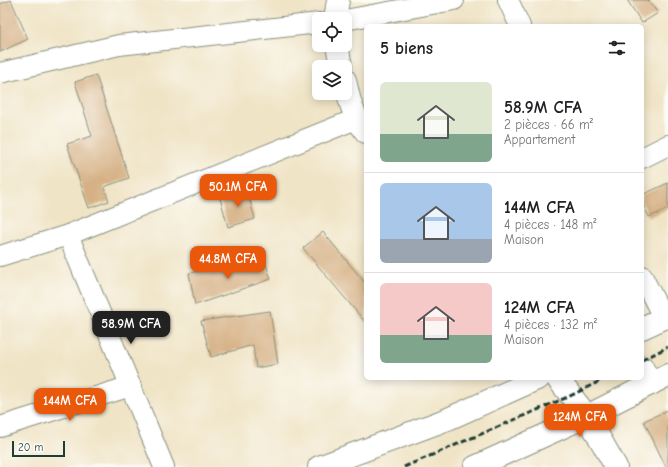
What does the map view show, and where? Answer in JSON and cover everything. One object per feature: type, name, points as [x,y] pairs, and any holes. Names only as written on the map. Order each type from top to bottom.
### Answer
[{"type":"main road","points":[[336,12],[338,0]]},
{"type":"main road","points":[[349,100],[361,126]]},
{"type":"main road","points":[[644,327],[666,318]]},
{"type":"main road","points":[[475,467],[587,416],[654,375]]},
{"type":"main road","points":[[319,467],[448,419],[534,380]]},
{"type":"main road","points":[[559,380],[587,416],[616,467]]},
{"type":"street","points":[[352,19],[454,0]]},
{"type":"street","points":[[508,0],[519,24]]},
{"type":"street","points":[[0,73],[119,45],[312,24]]},
{"type":"street","points":[[0,256],[68,235],[361,126]]},
{"type":"street","points":[[644,157],[668,145]]},
{"type":"street","points":[[68,235],[164,467]]},
{"type":"street","points":[[644,280],[666,318]]},
{"type":"street","points":[[0,427],[131,386]]},
{"type":"building","points":[[11,0],[28,39],[0,52],[0,4]]},
{"type":"building","points":[[627,0],[648,0],[658,13],[642,23]]},
{"type":"building","points":[[96,75],[129,178],[104,187],[109,201],[89,208],[67,144],[92,136],[75,82]]},
{"type":"building","points":[[668,183],[668,209],[649,217],[644,206],[644,194]]},
{"type":"building","points":[[247,190],[255,219],[228,227],[220,198]]},
{"type":"building","points":[[323,232],[364,282],[364,321],[303,248]]},
{"type":"building","points":[[263,256],[271,279],[195,305],[189,273],[217,268],[218,271]]},
{"type":"building","points":[[270,311],[278,364],[256,368],[253,345],[211,357],[201,321]]},
{"type":"building","points":[[668,410],[668,467],[666,467],[644,421]]},
{"type":"railway","points":[[644,359],[668,347]]},
{"type":"railway","points":[[404,467],[570,396],[602,380]]}]
